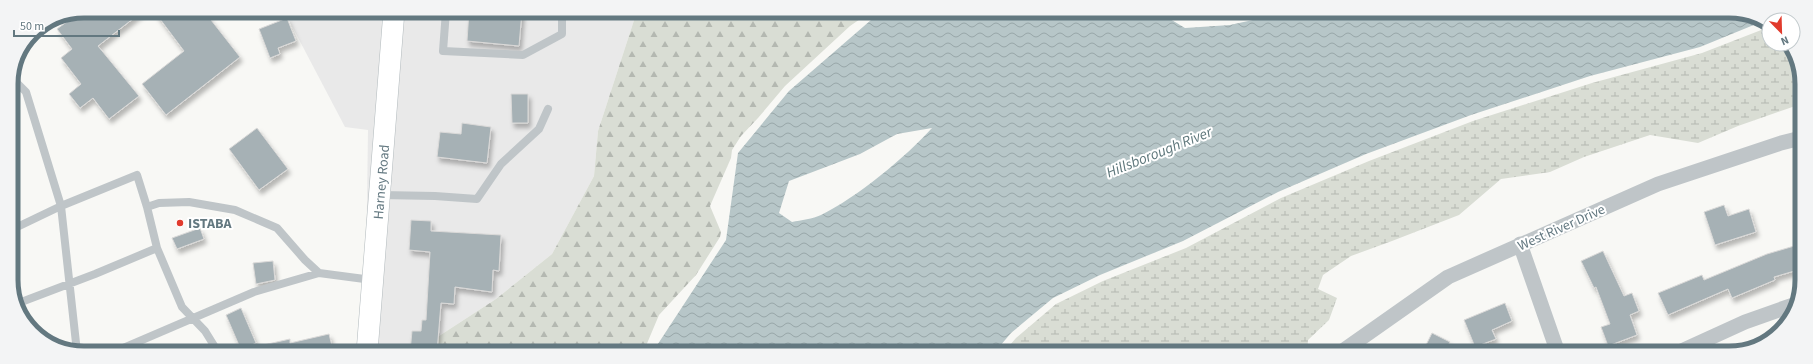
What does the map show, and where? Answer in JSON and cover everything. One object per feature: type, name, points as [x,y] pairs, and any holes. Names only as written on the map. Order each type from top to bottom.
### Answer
[{"type":"street","name":"Harney Road","points":[[368,346],[393,18]]},
{"type":"street","name":"West River Drive","points":[[1353,346],[1448,277],[1658,184],[1795,140]]},
{"type":"street","points":[[1520,244],[1556,346]]},
{"type":"street","points":[[1693,346],[1746,322],[1789,306]]},
{"type":"lane","points":[[445,18],[443,51],[523,55],[562,34],[562,18]]},
{"type":"lane","points":[[18,84],[26,92],[61,206],[76,345]]},
{"type":"lane","points":[[380,195],[435,196],[478,199],[501,164],[539,130],[548,109]]},
{"type":"lane","points":[[18,227],[61,206],[136,175],[147,207],[157,248],[182,307],[205,331],[214,346]]},
{"type":"lane","points":[[147,207],[159,203],[189,202],[235,210],[277,228],[305,260],[319,272]]},
{"type":"lane","points":[[21,302],[70,284],[157,248]]},
{"type":"lane","points":[[128,346],[254,292],[319,272],[373,281]]},
{"type":"shaded area","points":[[288,18],[386,18],[366,274],[368,130],[345,127]]},
{"type":"shaded area","points":[[401,18],[635,18],[598,131],[594,176],[552,254],[496,299],[424,346],[375,346]]},
{"type":"green space","points":[[635,18],[862,18],[850,26],[785,86],[741,136],[732,150],[731,158],[710,206],[721,232],[720,237],[696,275],[659,315],[646,346],[424,346],[496,299],[552,254],[594,176],[598,131]]},
{"type":"green space","points":[[1761,30],[1761,52],[1786,52],[1792,63],[1795,84],[1795,106],[1738,126],[1698,143],[1650,135],[1584,157],[1550,172],[1501,179],[1459,215],[1351,256],[1323,275],[1318,289],[1337,298],[1329,320],[1308,340],[1308,346],[1009,346],[1016,338],[1056,304],[1103,281],[1186,248],[1281,198],[1369,161],[1473,121],[1592,83],[1702,53]]},
{"type":"water","name":"Hillsborough River","points":[[875,18],[1168,18],[1185,28],[1230,25],[1262,18],[1729,18],[1750,21],[1756,24],[1700,47],[1590,76],[1471,115],[1366,154],[1278,192],[1183,241],[1100,275],[1053,298],[1011,333],[1000,346],[657,346],[726,240],[738,153],[789,91],[871,20]],"holes":[[[932,128],[895,164],[865,188],[835,208],[821,215],[792,222],[779,213],[789,181],[860,154],[897,134]]]},
{"type":"building","points":[[134,18],[98,46],[139,96],[109,119],[93,98],[80,108],[69,94],[81,84],[61,58],[72,49],[57,29],[71,19]]},
{"type":"building","points":[[159,18],[209,18],[240,57],[166,115],[142,84],[184,51]]},
{"type":"building","points":[[287,18],[296,41],[278,48],[280,54],[270,58],[259,29]]},
{"type":"building","points":[[469,18],[521,18],[519,46],[467,41]]},
{"type":"building","points":[[511,94],[528,94],[528,123],[512,123]]},
{"type":"building","points":[[462,123],[491,127],[487,163],[437,157],[440,132],[461,134]]},
{"type":"building","points":[[257,128],[288,169],[259,190],[229,149]]},
{"type":"building","points":[[1724,205],[1728,216],[1749,209],[1756,232],[1715,245],[1704,212]]},
{"type":"building","points":[[411,220],[431,221],[431,231],[501,235],[499,271],[493,270],[492,292],[455,287],[454,304],[441,303],[437,346],[411,346],[412,331],[421,331],[422,320],[426,320],[430,252],[409,250]]},
{"type":"building","points":[[200,228],[204,239],[177,249],[172,238]]},
{"type":"building","points":[[1795,246],[1795,271],[1774,277],[1775,280],[1732,298],[1728,289],[1668,315],[1658,293],[1702,275],[1704,280],[1767,254]]},
{"type":"building","points":[[1603,251],[1624,296],[1632,293],[1639,311],[1630,315],[1637,335],[1608,346],[1601,327],[1610,324],[1596,287],[1594,288],[1581,261]]},
{"type":"building","points":[[273,261],[275,280],[256,284],[253,263]]},
{"type":"building","points":[[1505,303],[1512,321],[1492,330],[1496,339],[1475,346],[1464,320]]},
{"type":"building","points":[[241,308],[256,343],[250,346],[239,346],[226,315]]},
{"type":"building","points":[[1432,333],[1450,342],[1448,346],[1426,346]]},
{"type":"building","points":[[329,334],[332,346],[259,346],[290,339],[290,343]]},
{"type":"place","name":"ISTABA","points":[[180,223]]}]
